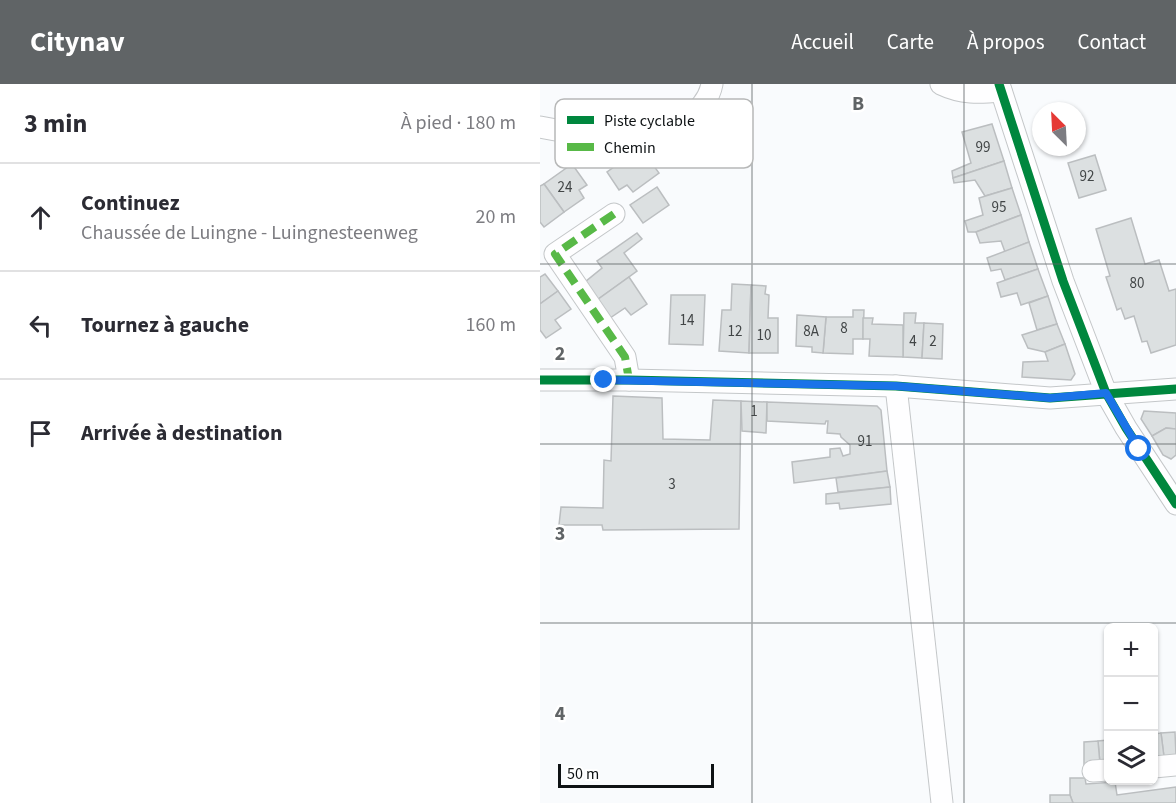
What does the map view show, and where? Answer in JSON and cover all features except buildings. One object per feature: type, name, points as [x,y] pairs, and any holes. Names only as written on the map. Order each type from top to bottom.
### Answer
[{"type":"street","points":[[707,99],[712,84]]},
{"type":"street","points":[[941,84],[961,92],[974,93],[1000,87],[1063,281],[1106,393],[1176,504]]},
{"type":"street","points":[[540,127],[555,129]]},
{"type":"street","points":[[614,214],[555,254],[626,357],[629,380]]},
{"type":"street","points":[[540,380],[896,386],[1050,398],[1176,389]]},
{"type":"street","points":[[896,386],[942,803]]},
{"type":"street","points":[[1158,766],[1176,765]]},
{"type":"marked path","points":[[614,214],[555,254],[625,357],[629,380]]},
{"type":"cycle path","points":[[999,84],[1063,281],[1106,393],[1176,504]]},
{"type":"cycle path","points":[[540,380],[896,386],[1050,398],[1176,389]]},
{"type":"route","points":[[604,380],[896,386],[1050,398],[1106,393],[1139,449]]}]
